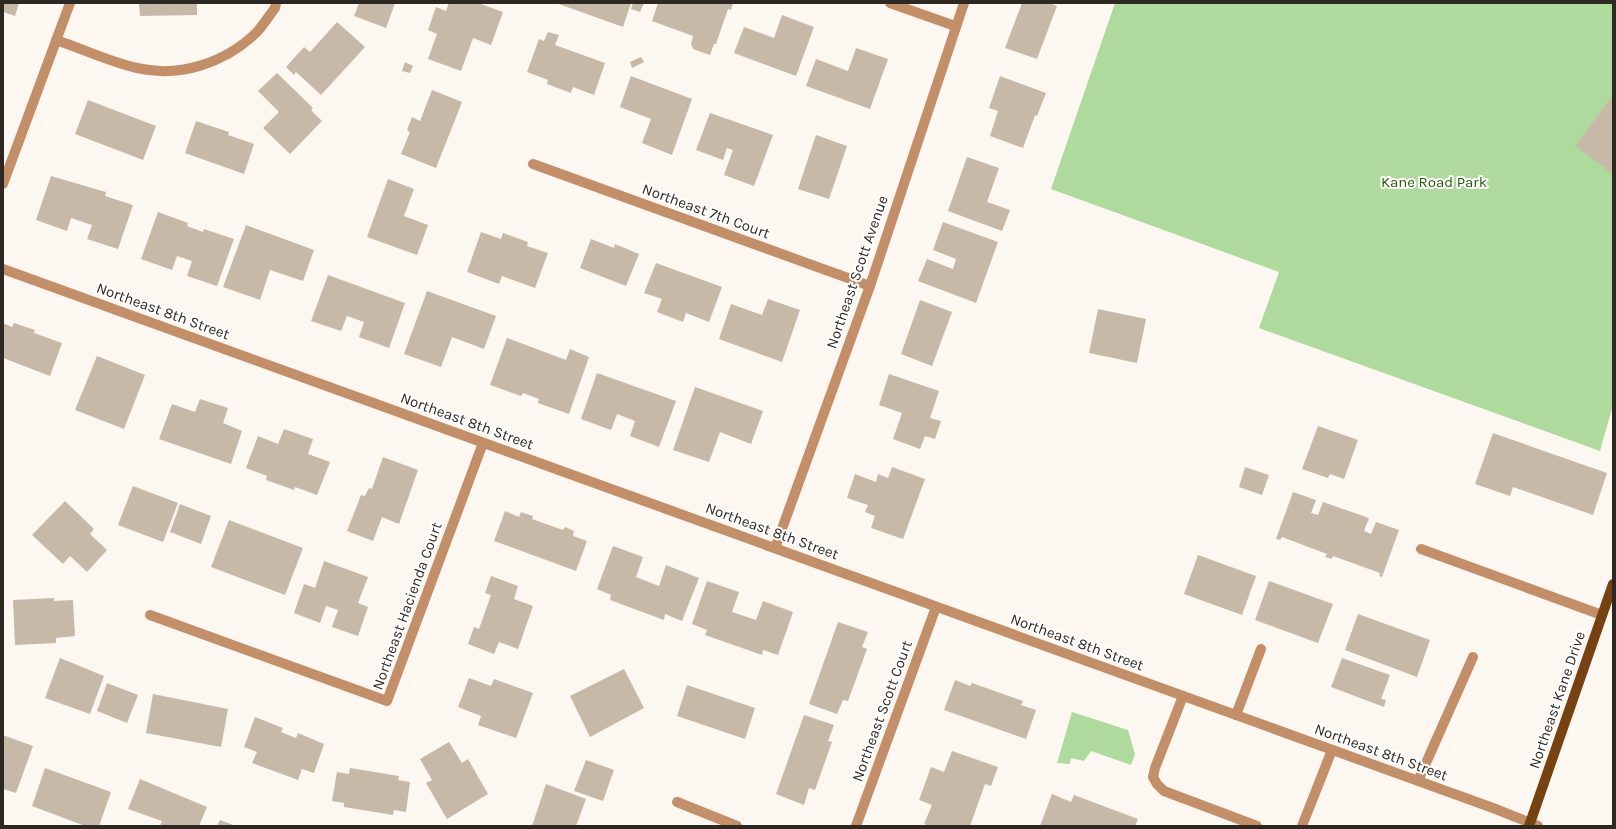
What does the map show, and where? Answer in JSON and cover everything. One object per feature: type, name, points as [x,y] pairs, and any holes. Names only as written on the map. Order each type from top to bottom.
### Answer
[{"type":"main road","name":"Northeast Kane Drive","points":[[1533,825],[1613,584]]},
{"type":"street","points":[[3,184],[70,3]]},
{"type":"street","points":[[56,40],[137,68],[173,72],[204,66],[232,52],[257,32],[275,8],[276,3]]},
{"type":"street","points":[[890,3],[955,26]]},
{"type":"street","name":"Northeast Scott Avenue","points":[[775,548],[870,286],[955,26],[964,3]]},
{"type":"street","name":"Northeast 7th Court","points":[[533,164],[870,286]]},
{"type":"street","name":"Northeast 8th Street","points":[[3,269],[1418,781],[1533,825]]},
{"type":"street","name":"Northeast Hacienda Court","points":[[150,615],[387,701],[483,443]]},
{"type":"street","points":[[1421,549],[1602,615]]},
{"type":"street","name":"Northeast Scott Court","points":[[856,826],[936,607]]},
{"type":"street","points":[[1236,715],[1261,649]]},
{"type":"street","points":[[1418,781],[1473,657]]},
{"type":"street","points":[[1183,696],[1155,768],[1153,777],[1164,791],[1257,826]]},
{"type":"street","points":[[1302,826],[1332,750]]},
{"type":"street","points":[[677,802],[737,826]]},
{"type":"green space","name":"Kane Road Park","points":[[1115,3],[1613,3],[1613,405],[1600,451],[1259,328],[1279,272],[1051,189]]},
{"type":"green space","points":[[1072,712],[1128,730],[1135,754],[1131,765],[1091,751],[1084,761],[1071,758],[1070,764],[1057,763]]},
{"type":"building","points":[[3,3],[19,3],[15,16],[3,12]]},
{"type":"building","points":[[139,3],[197,3],[197,15],[140,16]]},
{"type":"building","points":[[359,3],[395,3],[386,28],[354,16]]},
{"type":"building","points":[[449,3],[478,3],[503,12],[491,45],[473,38],[461,71],[428,59],[437,34],[428,30],[436,7],[446,11]]},
{"type":"building","points":[[556,3],[631,3],[623,27]]},
{"type":"building","points":[[633,3],[644,3],[640,12],[631,9]]},
{"type":"building","points":[[658,3],[733,3],[731,10],[728,9],[716,44],[714,44],[710,55],[693,49],[691,44],[693,36],[652,21]]},
{"type":"building","points":[[1022,3],[1049,3],[1057,6],[1037,59],[1005,48]]},
{"type":"building","points":[[782,15],[814,27],[796,76],[734,53],[744,27],[774,38]]},
{"type":"building","points":[[337,22],[365,47],[321,95],[296,72],[294,75],[286,67],[304,47],[310,52]]},
{"type":"building","points":[[548,32],[559,35],[555,45],[605,63],[594,95],[573,87],[571,93],[547,84],[548,80],[527,72],[539,39],[544,41]]},
{"type":"building","points":[[856,48],[888,59],[870,109],[806,86],[816,59],[848,71]]},
{"type":"building","points":[[641,57],[644,62],[632,68],[630,62]]},
{"type":"building","points":[[405,62],[413,66],[410,73],[402,71]]},
{"type":"building","points":[[277,73],[313,108],[311,110],[322,121],[290,154],[263,128],[279,112],[258,91]]},
{"type":"building","points":[[631,76],[692,99],[672,155],[642,143],[651,119],[620,107]]},
{"type":"building","points":[[1000,76],[1046,93],[1037,116],[1035,115],[1023,148],[990,136],[998,111],[989,108]]},
{"type":"building","points":[[432,90],[462,102],[436,168],[401,154],[410,132],[407,130],[412,117],[420,121]]},
{"type":"building","points":[[1613,95],[1613,174],[1575,146]]},
{"type":"building","points":[[88,100],[156,126],[143,160],[75,134]]},
{"type":"building","points":[[710,113],[773,135],[754,186],[724,175],[733,150],[727,148],[723,160],[696,150]]},
{"type":"building","points":[[196,121],[229,132],[228,135],[254,144],[244,174],[185,153]]},
{"type":"building","points":[[816,135],[847,146],[829,199],[798,189]]},
{"type":"building","points":[[967,157],[999,168],[987,202],[1010,210],[1002,231],[948,211]]},
{"type":"building","points":[[51,176],[106,192],[105,196],[133,205],[118,249],[87,239],[92,225],[71,218],[67,231],[36,220]]},
{"type":"building","points":[[388,179],[414,189],[404,216],[428,225],[417,255],[367,237]]},
{"type":"building","points":[[158,212],[188,223],[187,226],[203,232],[204,229],[234,239],[217,286],[187,276],[192,261],[177,256],[172,270],[141,259]]},
{"type":"building","points":[[943,222],[998,242],[976,303],[918,281],[927,259],[953,269],[956,259],[933,250]]},
{"type":"building","points":[[246,225],[314,250],[303,281],[270,270],[260,300],[223,287]]},
{"type":"building","points":[[481,232],[501,239],[503,233],[528,242],[527,246],[548,253],[535,288],[502,276],[499,284],[467,272]]},
{"type":"building","points":[[591,239],[614,248],[615,244],[639,254],[626,286],[580,268]]},
{"type":"building","points":[[656,263],[722,287],[709,322],[686,313],[683,322],[657,312],[662,299],[644,293]]},
{"type":"building","points":[[328,275],[405,303],[389,348],[359,337],[364,322],[347,316],[341,331],[311,321]]},
{"type":"building","points":[[427,291],[496,316],[484,349],[452,337],[441,367],[404,354]]},
{"type":"building","points":[[768,299],[800,310],[782,362],[719,339],[731,304],[762,315]]},
{"type":"building","points":[[920,300],[952,312],[932,366],[901,354]]},
{"type":"building","points":[[1098,309],[1146,319],[1137,363],[1089,353]]},
{"type":"building","points":[[3,323],[12,327],[14,323],[35,330],[34,333],[62,343],[50,376],[3,358]]},
{"type":"building","points":[[507,338],[566,360],[570,349],[589,357],[569,414],[538,403],[539,399],[523,393],[521,396],[490,385]]},
{"type":"building","points":[[97,356],[145,375],[124,429],[75,410]]},
{"type":"building","points":[[597,373],[676,401],[659,447],[630,436],[635,421],[617,414],[611,430],[581,419]]},
{"type":"building","points":[[889,374],[939,391],[930,418],[941,421],[935,439],[925,436],[920,449],[893,439],[902,413],[879,405]]},
{"type":"building","points":[[695,387],[763,411],[751,444],[720,432],[709,462],[673,450]]},
{"type":"building","points":[[200,399],[228,408],[223,423],[242,431],[231,464],[159,439],[172,404],[195,412]]},
{"type":"building","points":[[1318,426],[1358,440],[1344,479],[1330,474],[1328,478],[1302,469]]},
{"type":"building","points":[[284,429],[313,439],[308,454],[330,462],[317,495],[295,487],[294,490],[266,480],[267,476],[246,468],[258,436],[278,444]]},
{"type":"building","points":[[1493,433],[1607,473],[1593,515],[1513,487],[1510,496],[1475,484]]},
{"type":"building","points":[[383,457],[418,470],[399,524],[382,517],[373,541],[347,531],[361,495],[365,496],[369,488],[372,489]]},
{"type":"building","points":[[892,467],[925,479],[903,539],[871,528],[875,516],[865,512],[868,505],[847,498],[855,474],[876,482],[878,474],[888,478]]},
{"type":"building","points":[[1245,467],[1269,475],[1262,495],[1239,487]]},
{"type":"building","points":[[133,486],[178,503],[163,542],[118,525]]},
{"type":"building","points":[[1293,492],[1316,500],[1311,513],[1318,515],[1323,502],[1369,518],[1364,531],[1371,534],[1376,522],[1399,530],[1382,577],[1379,576],[1380,573],[1333,556],[1332,559],[1325,557],[1327,554],[1282,537],[1280,540],[1276,539]]},
{"type":"building","points":[[65,501],[94,529],[90,534],[107,550],[87,572],[70,556],[63,564],[32,535]]},
{"type":"building","points":[[180,504],[211,516],[201,544],[170,532]]},
{"type":"building","points":[[505,511],[519,517],[521,512],[533,516],[532,519],[563,530],[565,527],[574,531],[573,536],[587,541],[576,571],[494,541]]},
{"type":"building","points":[[229,520],[303,548],[285,595],[211,567]]},
{"type":"building","points":[[613,546],[643,557],[636,577],[659,586],[666,565],[699,578],[682,621],[665,614],[664,620],[610,600],[611,595],[597,589]]},
{"type":"building","points":[[1198,555],[1256,576],[1242,615],[1184,594]]},
{"type":"building","points":[[324,561],[368,577],[358,603],[368,607],[358,636],[332,627],[338,610],[326,606],[320,623],[294,613],[304,584],[315,588]]},
{"type":"building","points":[[491,576],[518,586],[514,599],[533,606],[518,649],[499,642],[494,654],[468,644],[474,627],[479,629],[491,595],[485,593]]},
{"type":"building","points":[[707,581],[739,592],[732,612],[756,620],[763,601],[793,612],[778,655],[763,650],[762,655],[705,635],[707,630],[692,624]]},
{"type":"building","points":[[1269,581],[1333,604],[1318,643],[1255,620]]},
{"type":"building","points":[[54,598],[54,601],[73,600],[75,636],[56,638],[56,643],[15,645],[13,600]]},
{"type":"building","points":[[1358,614],[1430,640],[1417,677],[1345,650]]},
{"type":"building","points":[[838,622],[868,632],[862,647],[867,649],[848,701],[843,700],[837,714],[809,704]]},
{"type":"building","points":[[60,658],[104,676],[90,714],[45,698]]},
{"type":"building","points":[[1342,658],[1390,675],[1381,699],[1386,700],[1384,707],[1331,687]]},
{"type":"building","points":[[624,669],[644,708],[590,737],[570,696]]},
{"type":"building","points":[[469,678],[491,686],[494,679],[533,693],[516,738],[478,725],[481,716],[458,707]]},
{"type":"building","points":[[955,680],[970,686],[972,683],[1023,701],[1021,705],[1036,710],[1026,739],[944,710]]},
{"type":"building","points":[[107,683],[138,695],[127,723],[97,711]]},
{"type":"building","points":[[687,685],[755,708],[745,739],[677,716]]},
{"type":"building","points":[[153,694],[228,709],[221,747],[146,733]]},
{"type":"building","points":[[804,715],[834,725],[828,741],[832,742],[815,790],[809,788],[804,805],[776,794]]},
{"type":"building","points":[[255,717],[283,728],[281,732],[296,738],[298,733],[324,744],[314,773],[302,769],[298,780],[252,763],[257,752],[244,747]]},
{"type":"building","points":[[3,735],[33,746],[16,793],[3,789]]},
{"type":"building","points":[[449,742],[462,763],[468,759],[488,794],[447,819],[426,783],[432,780],[420,759]]},
{"type":"building","points":[[952,751],[998,767],[991,786],[985,784],[970,826],[929,826],[924,824],[932,805],[919,800],[931,767],[944,772]]},
{"type":"building","points":[[586,760],[614,770],[603,801],[574,791]]},
{"type":"building","points":[[45,768],[111,792],[99,826],[85,826],[32,806]]},
{"type":"building","points":[[350,768],[399,776],[398,780],[410,782],[406,812],[394,810],[393,815],[344,807],[344,803],[332,801],[337,772],[349,774]]},
{"type":"building","points":[[140,779],[207,807],[199,826],[160,826],[162,821],[128,809]]},
{"type":"building","points":[[546,784],[586,799],[576,826],[532,826]]},
{"type":"building","points":[[1052,794],[1071,802],[1074,795],[1138,819],[1135,826],[1040,826]]},
{"type":"building","points":[[220,820],[236,826],[217,826]]}]
